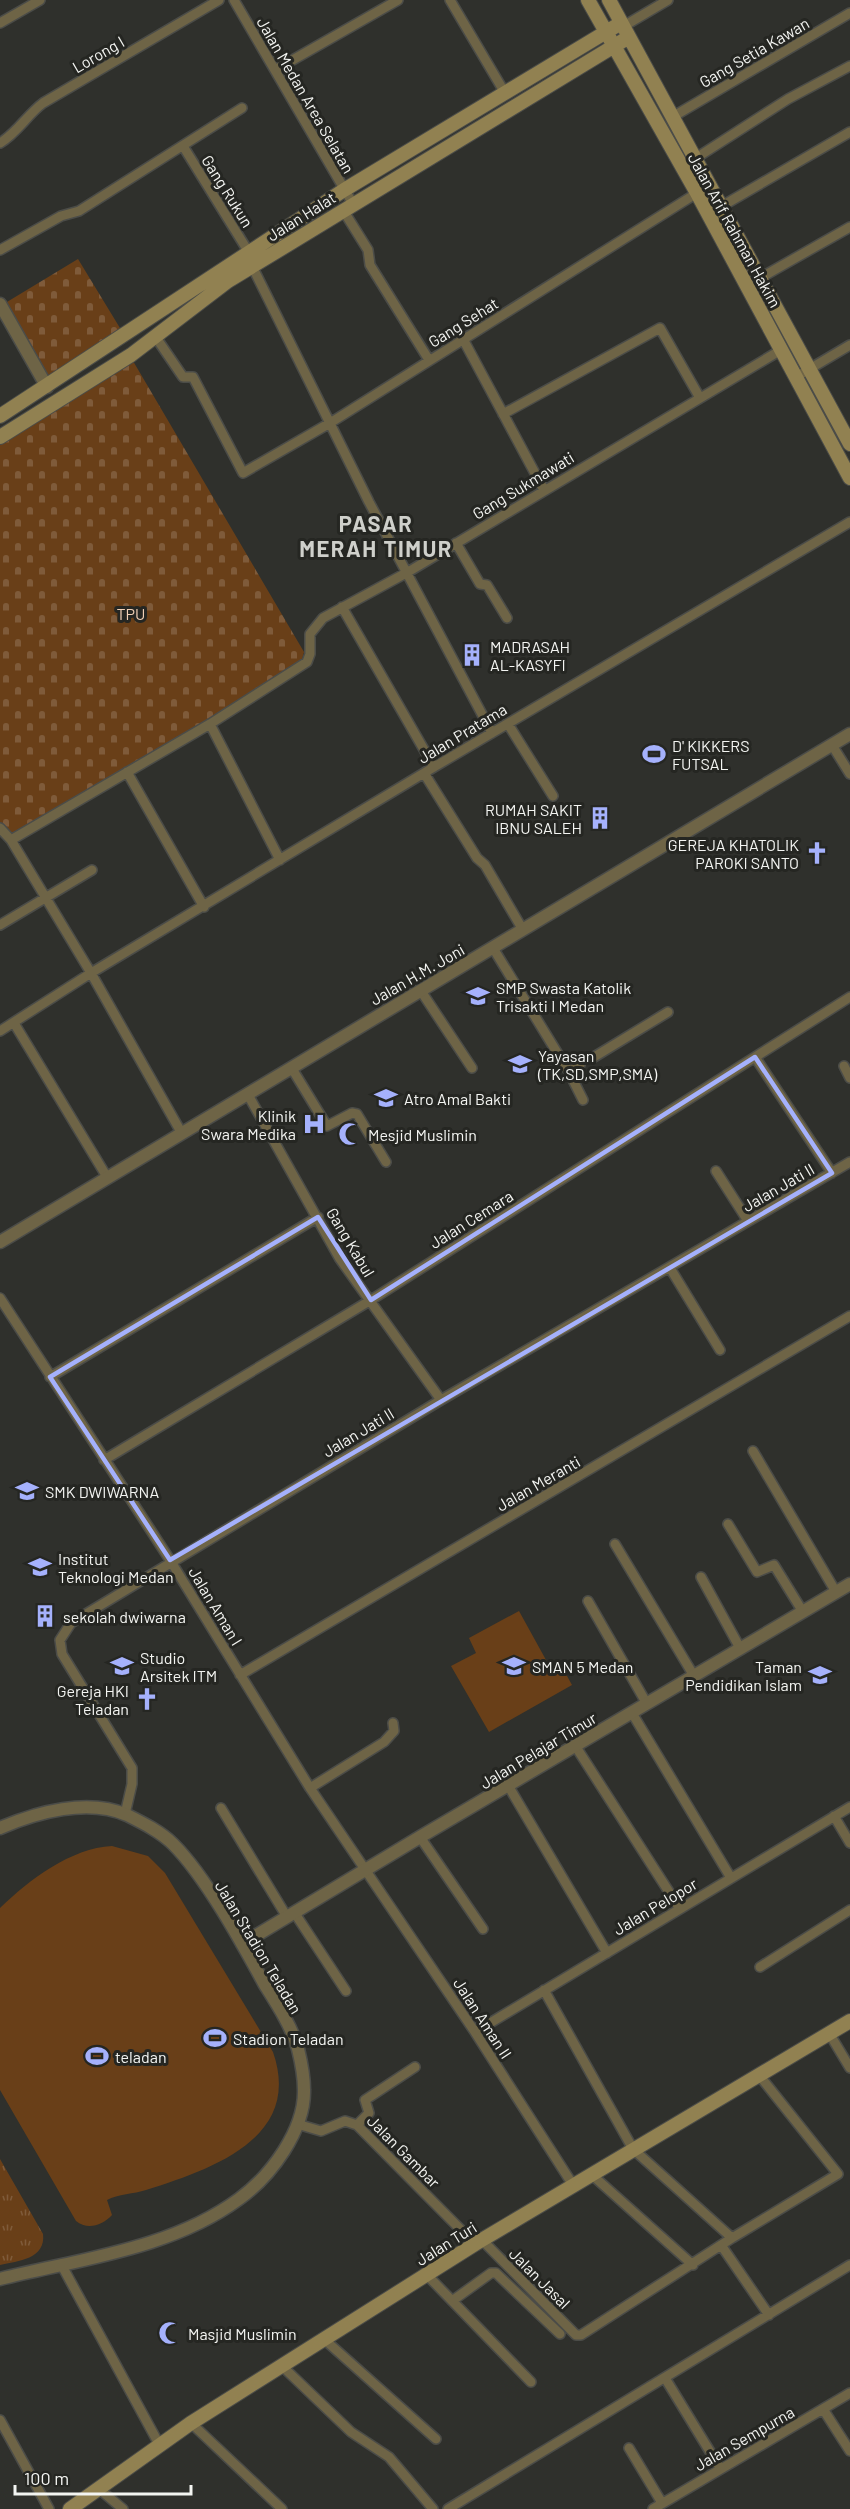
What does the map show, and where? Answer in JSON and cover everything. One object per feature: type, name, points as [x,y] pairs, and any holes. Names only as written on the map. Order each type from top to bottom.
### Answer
[{"type":"main road","name":"Jalan Arif Rahman Hakim","points":[[588,0],[697,193],[850,478]]},
{"type":"main road","name":"Jalan Arif Rahman Hakim","points":[[609,0],[850,444]]},
{"type":"main road","name":"Jalan Halat","points":[[0,416],[344,190],[606,32],[626,28]]},
{"type":"main road","name":"Jalan Halat","points":[[0,437],[58,403],[131,355],[192,306],[252,266],[614,46],[626,28]]},
{"type":"main road","name":"Jalan Turi","points":[[70,2509],[191,2423],[479,2242],[850,2021]]},
{"type":"street","points":[[0,23],[40,0]]},
{"type":"street","name":"Lorong I","points":[[0,143],[15,133],[25,118],[43,103],[219,0]]},
{"type":"street","name":"Jalan Medan Area Selatan","points":[[235,0],[344,190],[348,207],[369,250],[370,264],[429,360]]},
{"type":"street","points":[[275,70],[399,0]]},
{"type":"street","points":[[450,0],[506,93]]},
{"type":"street","points":[[626,28],[668,0]]},
{"type":"street","name":"Gang Setia Kawan","points":[[674,116],[850,13]]},
{"type":"street","points":[[696,158],[788,99],[850,66]]},
{"type":"street","points":[[0,250],[61,216],[80,211],[242,108]]},
{"type":"street","points":[[722,206],[850,132]]},
{"type":"street","name":"Gang Rukun","points":[[183,146],[248,251]]},
{"type":"street","name":"Gang Sehat","points":[[155,336],[183,377],[193,377],[243,473],[330,423],[697,193]]},
{"type":"street","points":[[760,278],[850,226]]},
{"type":"street","points":[[252,266],[330,423],[492,733]]},
{"type":"street","points":[[0,304],[58,403]]},
{"type":"street","points":[[503,414],[660,328],[700,398]]},
{"type":"street","points":[[463,339],[544,490]]},
{"type":"street","points":[[796,377],[850,345]]},
{"type":"street","name":"Gang Sukmawati","points":[[210,723],[307,662],[313,626],[342,607],[408,572],[781,350]]},
{"type":"street","name":"Jalan Pratama","points":[[91,973],[508,723],[850,522]]},
{"type":"street","points":[[456,543],[480,584],[487,585],[507,618]]},
{"type":"street","points":[[342,607],[434,767]]},
{"type":"street","points":[[11,840],[210,723],[280,860]]},
{"type":"street","points":[[508,723],[553,796]]},
{"type":"street","name":"Jalan H.M. Joni","points":[[0,1242],[850,734]]},
{"type":"street","points":[[832,745],[850,774]]},
{"type":"street","points":[[127,772],[204,907]]},
{"type":"street","points":[[424,773],[477,858],[485,865],[523,930]]},
{"type":"street","points":[[0,828],[11,840],[91,973],[181,1132]]},
{"type":"street","points":[[0,925],[92,870]]},
{"type":"street","points":[[493,948],[569,1072],[583,1100]]},
{"type":"street","points":[[0,1031],[91,973]]},
{"type":"street","points":[[420,991],[472,1068]]},
{"type":"street","name":"Jalan Cemara","points":[[104,1460],[370,1300],[850,997]]},
{"type":"street","points":[[594,1057],[668,1012]]},
{"type":"street","points":[[14,1023],[107,1178]]},
{"type":"street","points":[[755,1057],[832,1173]]},
{"type":"street","points":[[569,1072],[580,1065]]},
{"type":"street","points":[[844,1066],[850,1078]]},
{"type":"street","points":[[291,1067],[327,1126],[352,1113],[357,1114],[386,1162]]},
{"type":"street","name":"Gang Kabul","points":[[247,1093],[340,1259],[441,1400]]},
{"type":"street","name":"Jalan Jati II","points":[[125,1814],[132,1784],[132,1768],[62,1654],[60,1640],[71,1623],[171,1560],[441,1400],[850,1162]]},
{"type":"street","points":[[716,1171],[748,1221]]},
{"type":"street","points":[[50,1377],[318,1217]]},
{"type":"street","points":[[670,1268],[720,1350]]},
{"type":"street","name":"Jalan Aman I","points":[[0,1298],[171,1560],[310,1788],[365,1870]]},
{"type":"street","name":"Jalan Meranti","points":[[240,1675],[850,1316]]},
{"type":"street","points":[[753,1451],[836,1592]]},
{"type":"street","points":[[728,1524],[757,1572],[774,1565],[802,1612]]},
{"type":"street","points":[[615,1544],[694,1676]]},
{"type":"street","points":[[702,1577],[740,1648]]},
{"type":"street","name":"Jalan Pelajar Timur","points":[[242,1944],[850,1584]]},
{"type":"street","points":[[588,1601],[648,1704]]},
{"type":"street","points":[[632,1713],[731,1878]]},
{"type":"street","points":[[310,1788],[384,1742],[394,1731],[393,1723]]},
{"type":"street","points":[[576,1747],[680,1909]]},
{"type":"street","points":[[509,1786],[607,1953]]},
{"type":"street","name":"Jalan Pelopor","points":[[475,2032],[850,1807]]},
{"type":"street","name":"Jalan Stadion Teladan","points":[[0,1828],[23,1818],[59,1809],[94,1808],[125,1814],[154,1830],[173,1844],[197,1874],[242,1944],[298,2048],[304,2091],[297,2124],[274,2165],[240,2198],[201,2224],[157,2241],[0,2279]]},
{"type":"street","points":[[221,1808],[290,1915],[346,1991]]},
{"type":"street","points":[[834,1816],[850,1843]]},
{"type":"street","points":[[420,1837],[483,1929]]},
{"type":"street","name":"Jalan Aman II","points":[[365,1870],[475,2032],[573,2185]]},
{"type":"street","points":[[760,1967],[850,1910]]},
{"type":"street","points":[[544,1990],[633,2149],[732,2238]]},
{"type":"street","points":[[829,2033],[850,2068]]},
{"type":"street","points":[[357,2125],[369,2113],[365,2100],[415,2067]]},
{"type":"street","points":[[591,2174],[693,2265],[732,2238],[838,2174],[759,2075]]},
{"type":"street","name":"Jalan Gambar","points":[[297,2124],[321,2131],[348,2121],[357,2125],[479,2242]]},
{"type":"street","name":"Jalan Jasal","points":[[479,2242],[577,2336],[693,2265]]},
{"type":"street","points":[[721,2245],[769,2315]]},
{"type":"street","points":[[61,2264],[159,2444]]},
{"type":"street","points":[[448,2509],[850,2265]]},
{"type":"street","points":[[452,2301],[491,2273],[496,2273],[560,2334]]},
{"type":"street","points":[[428,2275],[531,2382]]},
{"type":"street","points":[[325,2340],[436,2439]]},
{"type":"street","points":[[282,2366],[351,2432],[390,2457],[433,2509]]},
{"type":"street","points":[[665,2378],[720,2468]]},
{"type":"street","name":"Jalan Sempurna","points":[[653,2509],[850,2393]]},
{"type":"street","points":[[824,2409],[850,2451]]},
{"type":"street","points":[[0,2420],[49,2509]]},
{"type":"street","points":[[191,2423],[282,2509]]},
{"type":"street","points":[[629,2448],[662,2503]]},
{"type":"street","points":[[98,2488],[123,2509]]},
{"type":"highlighted area","points":[[755,1057],[832,1173],[170,1560],[50,1377],[318,1217],[371,1300]]},
{"type":"green space","points":[[78,259],[123,333],[47,379],[2,305]]},
{"type":"green space","name":"TPU","points":[[133,361],[304,652],[301,663],[20,832],[7,833],[0,827],[0,440]]},
{"type":"green space","points":[[519,1611],[551,1669],[561,1665],[572,1685],[489,1732],[451,1666],[476,1653],[469,1638]]},
{"type":"green space","name":"Stadion Teladan","points":[[112,1846],[148,1856],[165,1873],[273,2052],[279,2082],[275,2107],[263,2128],[246,2145],[198,2172],[146,2190],[107,2200],[112,2215],[99,2224],[90,2226],[76,2221],[0,2090],[0,1908],[37,1877],[66,1859],[97,1848]]},
{"type":"green space","points":[[0,2159],[43,2234],[43,2242],[35,2254],[22,2260],[0,2265]]},
{"type":"place","name":"MADRASAH AL-KASYFI","points":[[472,655]]},
{"type":"place","name":"D' KIKKERS FUTSAL","points":[[654,754]]},
{"type":"place","name":"RUMAH SAKIT IBNU SALEH","points":[[600,818]]},
{"type":"place","name":"GEREJA KHATOLIK PAROKI SANTO","points":[[817,853]]},
{"type":"place","name":"SMP Swasta Katolik Trisakti I Medan","points":[[478,996]]},
{"type":"place","name":"Yayasan (TK,SD,SMP,SMA)","points":[[520,1064]]},
{"type":"place","name":"Atro Amal Bakti","points":[[386,1098]]},
{"type":"place","name":"Klinik Swara Medika","points":[[314,1124]]},
{"type":"place","name":"Mesjid Muslimin","points":[[350,1134]]},
{"type":"place","name":"SMK DWIWARNA","points":[[27,1491]]},
{"type":"place","name":"Institut Teknologi Medan","points":[[40,1567]]},
{"type":"place","name":"sekolah dwiwarna","points":[[45,1616]]},
{"type":"place","name":"Studio Arsitek ITM","points":[[122,1666]]},
{"type":"place","name":"SMAN 5 Medan","points":[[514,1666]]},
{"type":"place","name":"Taman Pendidikan Islam","points":[[820,1675]]},
{"type":"place","name":"Gereja HKI Teladan","points":[[147,1699]]},
{"type":"place","name":"Stadion Teladan","points":[[215,2038]]},
{"type":"place","name":"teladan","points":[[97,2056]]},
{"type":"place","name":"Masjid Muslimin","points":[[170,2333]]},
{"type":"district","name":"PASAR MERAH TIMUR","points":[[376,536]]}]
